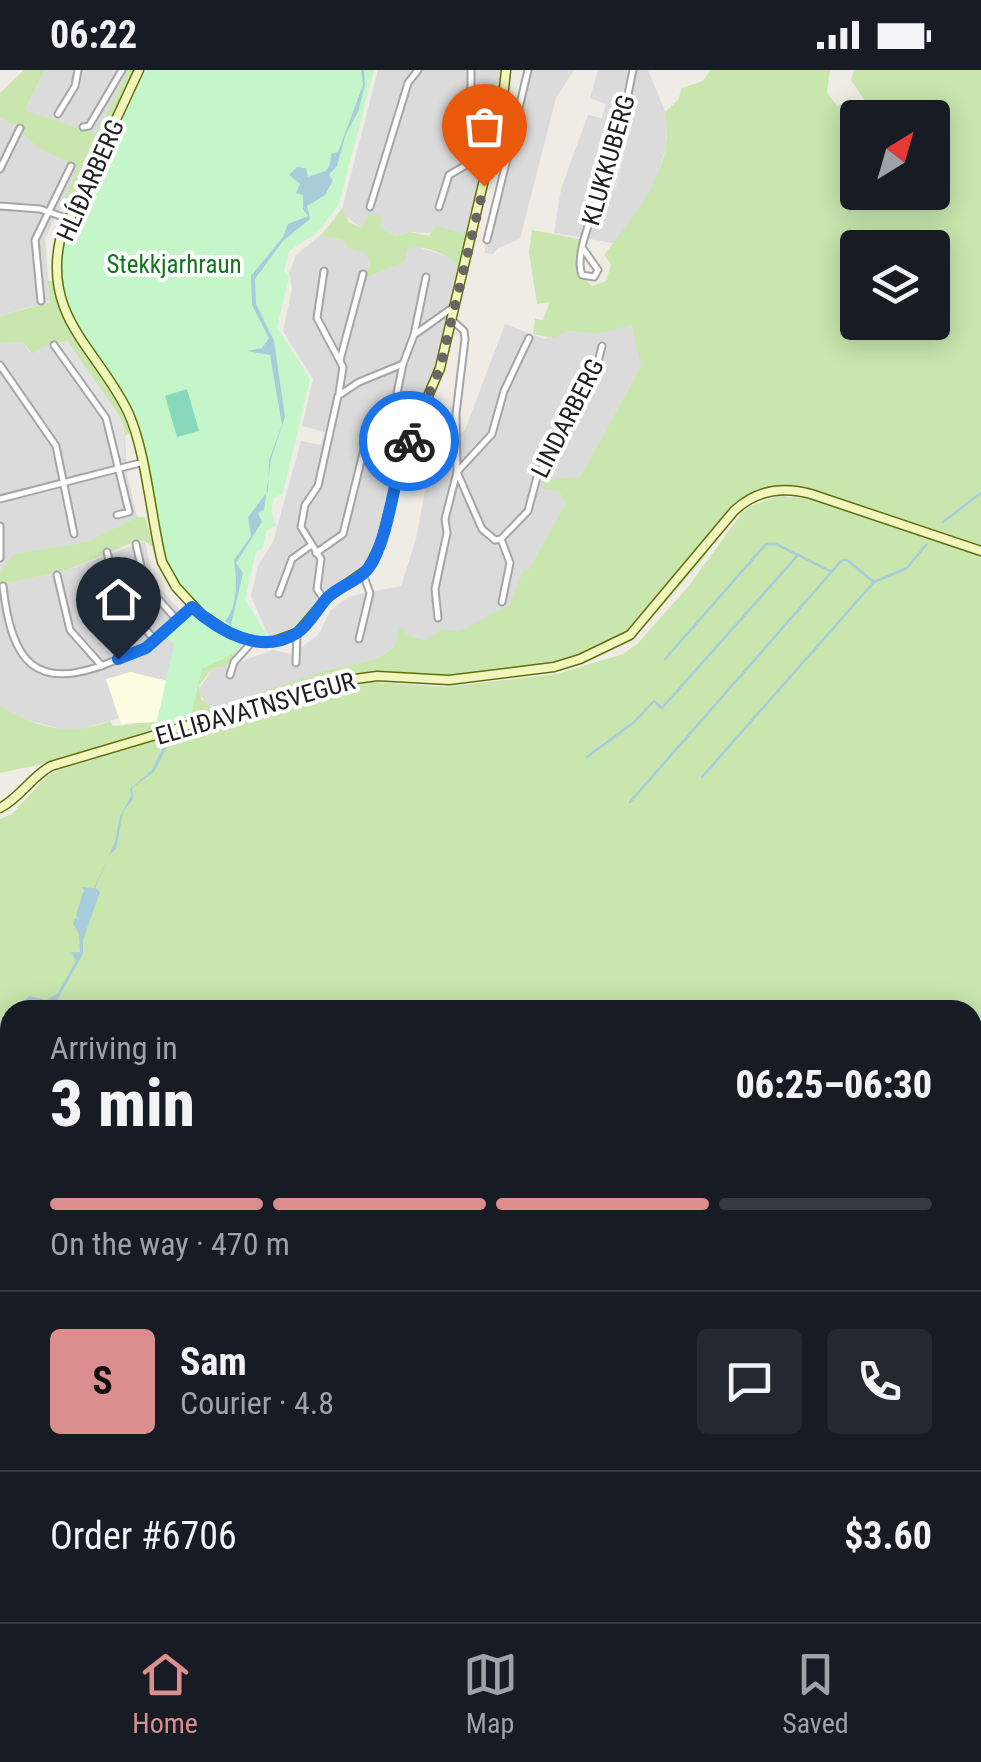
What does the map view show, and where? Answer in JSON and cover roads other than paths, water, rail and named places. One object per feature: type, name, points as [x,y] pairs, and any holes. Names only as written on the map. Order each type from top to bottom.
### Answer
[{"type":"street","points":[[58,114],[75,86],[78,70]]},
{"type":"street","points":[[83,128],[88,126],[122,70]]},
{"type":"street","name":"HLÍÐARBERG","points":[[138,70],[68,219],[58,249],[64,310],[76,336],[128,412],[162,562],[192,607],[220,629],[253,641]]},
{"type":"street","points":[[370,207],[408,83],[418,70]]},
{"type":"street","points":[[460,116],[471,87],[471,70]]},
{"type":"street","points":[[230,675],[234,662],[253,641],[272,642],[297,633],[325,601],[363,574],[381,543],[400,464],[434,387],[452,320],[506,70]]},
{"type":"street","points":[[487,240],[528,70]]},
{"type":"street","name":"KLUKKUBERG","points":[[584,250],[597,263],[594,277],[580,272],[584,250],[596,196],[612,164],[633,70]]},
{"type":"street","points":[[0,169],[20,128]]},
{"type":"street","points":[[438,207],[449,175],[491,153],[506,159]]},
{"type":"street","points":[[40,302],[34,246],[70,166]]},
{"type":"street","points":[[0,206],[49,212],[68,219]]},
{"type":"street","points":[[324,271],[316,318],[344,374],[318,486],[300,527],[322,564],[317,589],[325,601]]},
{"type":"street","points":[[340,360],[364,274]]},
{"type":"street","points":[[395,403],[426,277]]},
{"type":"street","points":[[414,335],[455,306]]},
{"type":"street","points":[[438,618],[435,589],[447,534],[445,519],[457,472],[456,414],[464,339],[464,331],[452,320]]},
{"type":"street","points":[[457,472],[487,442],[529,338]]},
{"type":"street","points":[[54,344],[106,418],[129,512],[117,515]]},
{"type":"street","name":"LINDARBERG","points":[[502,540],[528,510],[537,477],[596,374],[602,346]]},
{"type":"street","points":[[338,396],[359,382],[403,364]]},
{"type":"street","points":[[0,366],[56,446],[74,534]]},
{"type":"street","points":[[316,553],[343,534],[364,450]]},
{"type":"street","points":[[0,499],[140,464]]},
{"type":"street","points":[[457,472],[482,530],[488,538],[502,540],[510,562],[502,602]]},
{"type":"street","name":"ELLIÐAVATNSVEGUR","points":[[2,806],[51,766],[319,686],[377,676],[448,680],[554,668],[595,653],[630,635],[734,511],[748,499],[769,491],[804,492],[981,551]]},
{"type":"street","points":[[0,526],[0,558]]},
{"type":"street","points":[[136,544],[145,584],[177,620]]},
{"type":"street","points":[[279,594],[292,559],[310,546]]},
{"type":"street","points":[[107,552],[120,602],[155,640]]},
{"type":"street","points":[[359,639],[370,593],[363,574]]},
{"type":"street","points":[[57,575],[70,630],[102,666]]},
{"type":"street","points":[[3,586],[13,636],[36,668],[66,677],[146,648],[192,607]]},
{"type":"street","points":[[296,663],[297,633]]},
{"type":"water","points":[[364,70],[365,85],[358,112],[346,134],[337,166],[329,175],[333,180],[325,195],[307,206],[310,219],[283,241],[255,279],[256,304],[274,341],[285,417],[268,478],[269,460],[282,425],[270,355],[247,351],[262,348],[269,338],[252,305],[251,276],[283,237],[288,224],[308,216],[303,209],[303,195],[296,193],[300,184],[289,175],[297,167],[306,168],[308,177],[327,169],[331,154],[338,152],[363,85]]},
{"type":"water","points":[[266,493],[264,510],[258,513],[262,522],[236,563],[243,573],[231,625],[225,621],[234,601],[234,560],[251,536],[248,517]]},
{"type":"water","points":[[170,741],[154,772],[132,788],[133,799],[123,812],[116,849],[109,855],[120,816],[131,796],[130,789],[151,771]]},
{"type":"water","points":[[108,857],[95,888],[100,892],[83,940],[83,954],[57,1000],[46,1000],[58,993],[76,961],[71,952],[80,952],[79,934],[73,924],[75,918],[79,920],[76,915],[84,890],[81,887],[94,888]]},
{"type":"waterway","points":[[943,522],[981,493]]},
{"type":"waterway","points":[[665,659],[766,544],[776,544],[830,571]]},
{"type":"waterway","points":[[702,777],[874,582],[907,568],[927,544]]},
{"type":"waterway","points":[[587,757],[633,723],[654,701],[662,708],[798,555]]},
{"type":"waterway","points":[[630,802],[842,560],[874,582]]},
{"type":"park label","name":"Stekkjarhraun","points":[[174,264]]}]
